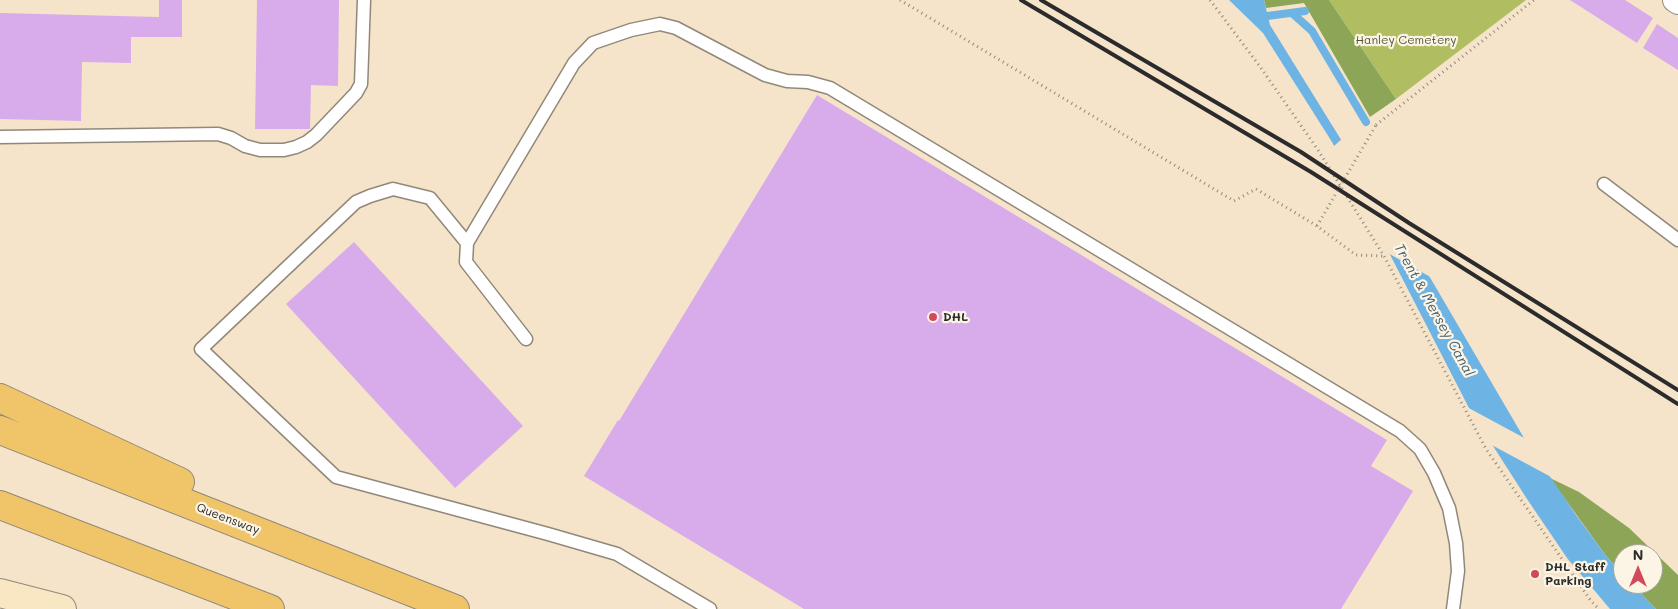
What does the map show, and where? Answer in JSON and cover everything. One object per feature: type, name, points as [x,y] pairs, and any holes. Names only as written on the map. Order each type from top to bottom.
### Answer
[{"type":"highway","points":[[0,398],[426,597]]},
{"type":"highway","name":"Queensway","points":[[0,430],[455,609]]},
{"type":"highway","points":[[0,505],[270,609]]},
{"type":"street","points":[[0,593],[62,609]]},
{"type":"lane","points":[[0,137],[218,134],[231,138],[245,146],[260,150],[284,150],[296,147],[316,135],[356,92],[361,84],[364,0]]},
{"type":"lane","points":[[526,339],[466,262],[467,243],[574,63],[593,43],[638,28],[660,24],[676,28],[765,75],[787,81],[808,82],[830,88],[1400,431],[1420,448],[1434,473],[1449,508],[1456,543],[1458,570],[1453,609]]},
{"type":"lane","points":[[1604,184],[1678,240]]},
{"type":"lane","points":[[467,243],[430,198],[393,189],[370,196],[356,202],[201,349],[336,477],[617,554],[710,609]]},
{"type":"path","points":[[900,0],[1234,201],[1256,190],[1317,226],[1356,255],[1384,256]]},
{"type":"path","points":[[1210,0],[1261,68],[1318,150],[1384,256],[1486,448],[1591,601],[1600,609]]},
{"type":"path","points":[[1317,226],[1376,125],[1534,0]]},
{"type":"green space","points":[[1264,0],[1329,0],[1396,99],[1370,117],[1304,3],[1266,8]]},
{"type":"green space","name":"Hanley Cemetery","points":[[1329,0],[1526,0],[1396,99]]},
{"type":"green space","points":[[1550,478],[1579,492],[1629,528],[1646,544],[1613,544],[1613,563]]},
{"type":"green space","points":[[1663,561],[1678,575],[1678,609],[1656,609],[1642,594],[1663,594]]},
{"type":"water","name":"Trent & Mersey Canal","points":[[1229,0],[1264,0],[1270,25],[1428,274],[1524,438],[1576,515],[1613,563],[1613,594],[1642,594],[1656,609],[1610,609],[1567,558],[1470,410],[1332,142],[1263,33]]},
{"type":"pier","points":[[1343,138],[1434,279],[1386,252],[1330,144],[1334,146]]},
{"type":"pier","points":[[1465,406],[1528,440],[1553,478],[1488,443]]},
{"type":"building","points":[[159,0],[182,0],[182,37],[131,37],[131,63],[82,62],[81,121],[0,119],[0,13],[159,17]]},
{"type":"building","points":[[257,0],[339,0],[338,86],[311,85],[310,129],[255,129]]},
{"type":"building","points":[[1570,0],[1625,0],[1653,18],[1637,43]]},
{"type":"building","points":[[1657,24],[1678,38],[1678,70],[1643,48]]},
{"type":"building","name":"DHL","points":[[817,95],[1387,440],[1371,466],[1413,491],[1341,609],[804,609],[584,476]]},
{"type":"building","points":[[354,242],[523,426],[455,488],[286,304]]},
{"type":"waterway","points":[[1260,17],[1305,11]]},
{"type":"waterway","points":[[1292,13],[1312,31],[1366,122]]},
{"type":"railway","points":[[1021,0],[1311,172],[1678,404]]},
{"type":"railway","points":[[1041,0],[1301,152],[1409,223],[1678,390]]},
{"type":"place","name":"DHL","points":[[933,317]]},
{"type":"place","name":"DHL Staff Parking","points":[[1535,574]]}]
